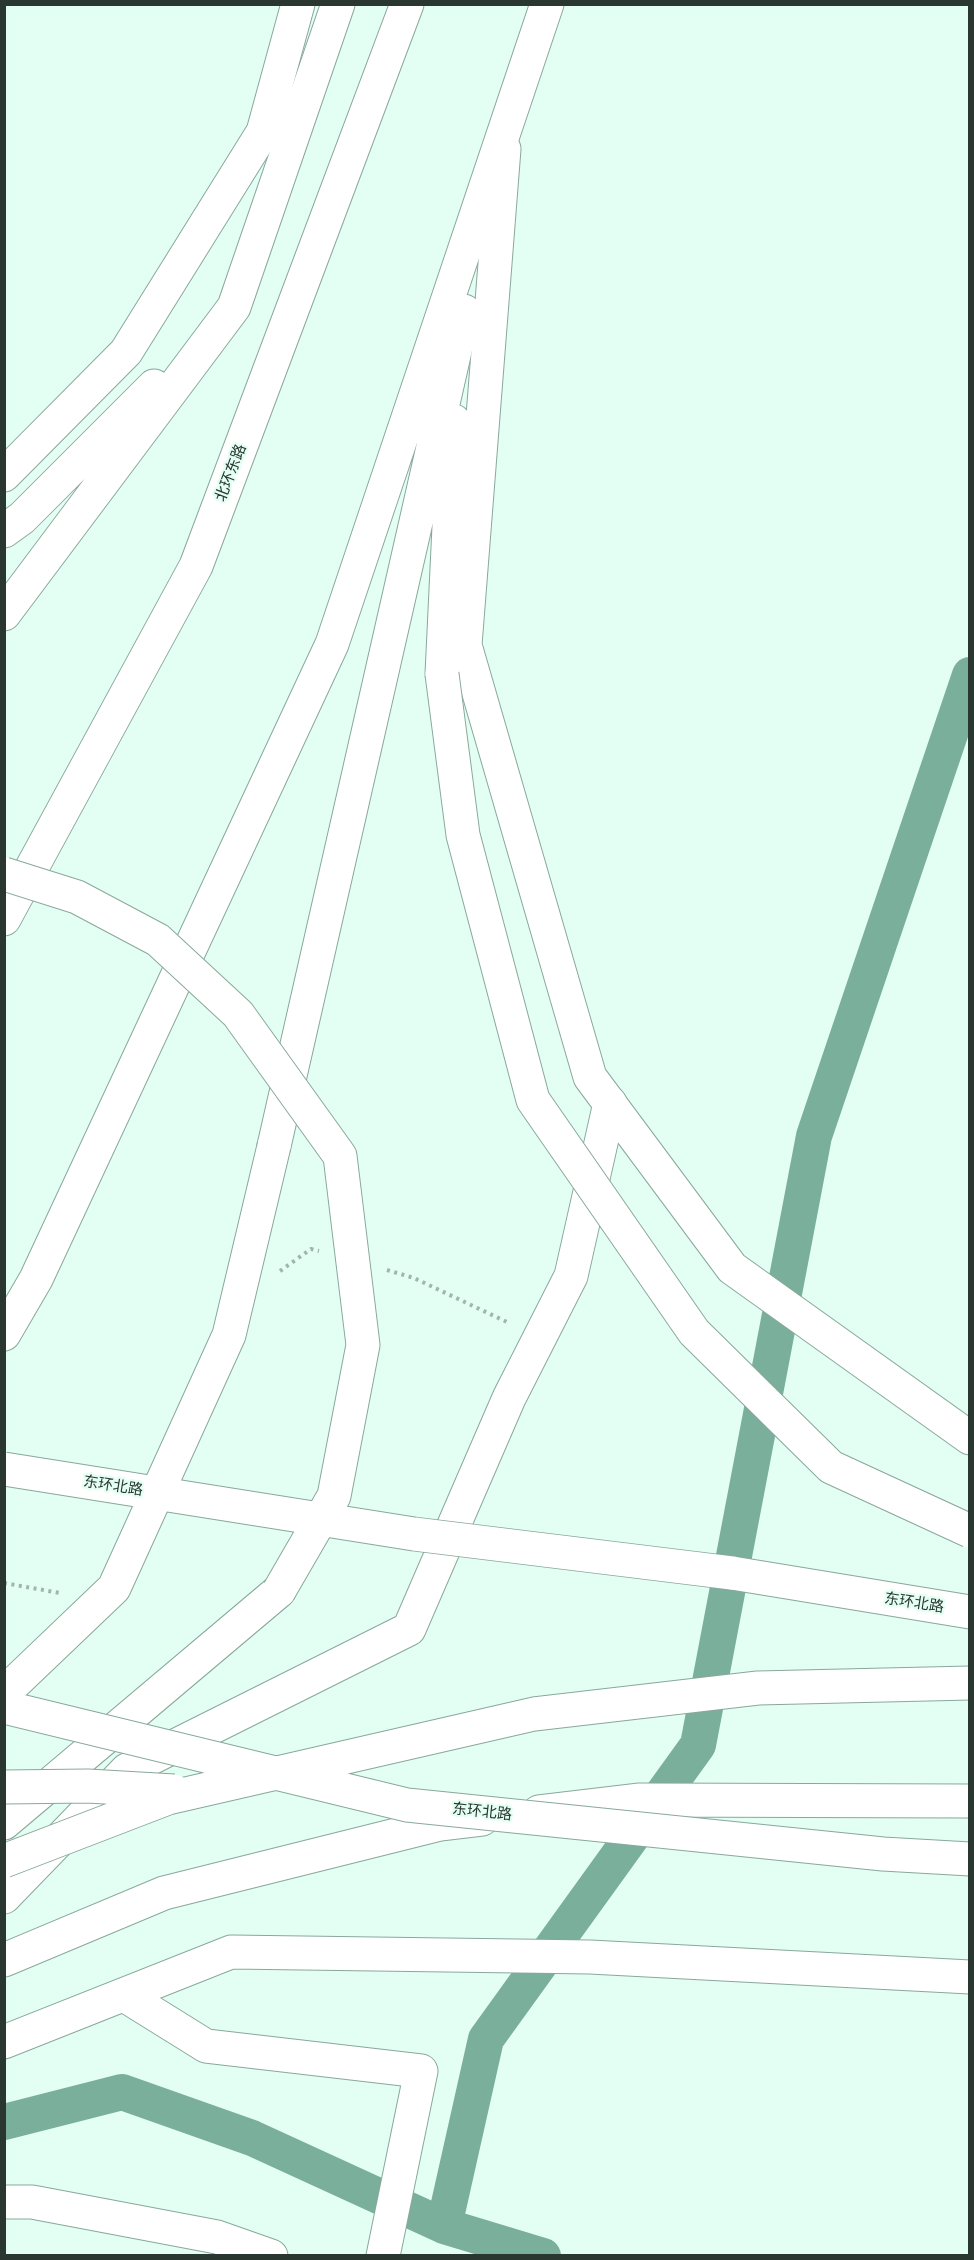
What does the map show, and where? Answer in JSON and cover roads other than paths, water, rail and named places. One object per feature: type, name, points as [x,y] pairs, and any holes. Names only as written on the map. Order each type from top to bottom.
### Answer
[{"type":"main road","points":[[4,476],[126,352],[263,132],[298,4]]},
{"type":"main road","points":[[4,614],[234,307],[338,4]]},
{"type":"main road","name":"北环东路","points":[[4,919],[196,566],[407,4]]},
{"type":"main road","points":[[4,1334],[36,1279],[332,644],[547,4]]},
{"type":"main road","points":[[4,1693],[114,1588],[229,1335],[505,129]]},
{"type":"main road","points":[[505,129],[465,645],[590,1077],[732,1268],[969,1438]]},
{"type":"main road","points":[[4,531],[22,518],[234,307]]},
{"type":"main road","points":[[459,333],[442,674],[464,835],[533,1100],[693,1332],[831,1467],[969,1531]]},
{"type":"main road","points":[[4,874],[78,897],[158,940],[238,1014],[340,1156],[363,1345],[334,1496],[279,1591],[4,1823]]},
{"type":"main road","points":[[4,1898],[127,1770],[346,1658],[410,1629],[509,1398],[571,1275],[610,1103]]},
{"type":"main road","name":"东环北路","points":[[4,1469],[414,1534],[732,1573],[969,1612]]},
{"type":"main road","points":[[4,1861],[168,1798],[534,1714],[758,1689],[969,1683]]},
{"type":"main road","name":"东环北路","points":[[4,1707],[407,1804],[883,1854],[969,1859]]},
{"type":"main road","points":[[4,1787],[88,1786],[407,1804]]},
{"type":"main road","points":[[4,1960],[164,1893],[440,1824],[640,1800],[969,1801]]},
{"type":"main road","points":[[4,2042],[231,1952],[590,1957],[969,1977]]},
{"type":"main road","points":[[124,1995],[206,2046],[421,2071],[383,2256]]},
{"type":"main road","points":[[4,2202],[32,2202],[217,2237],[271,2256]]},
{"type":"waterway","points":[[444,2226],[486,2039],[698,1745],[814,1136],[970,675]]},
{"type":"waterway","points":[[4,2122],[122,2092],[252,2138],[444,2226],[543,2256]]}]
